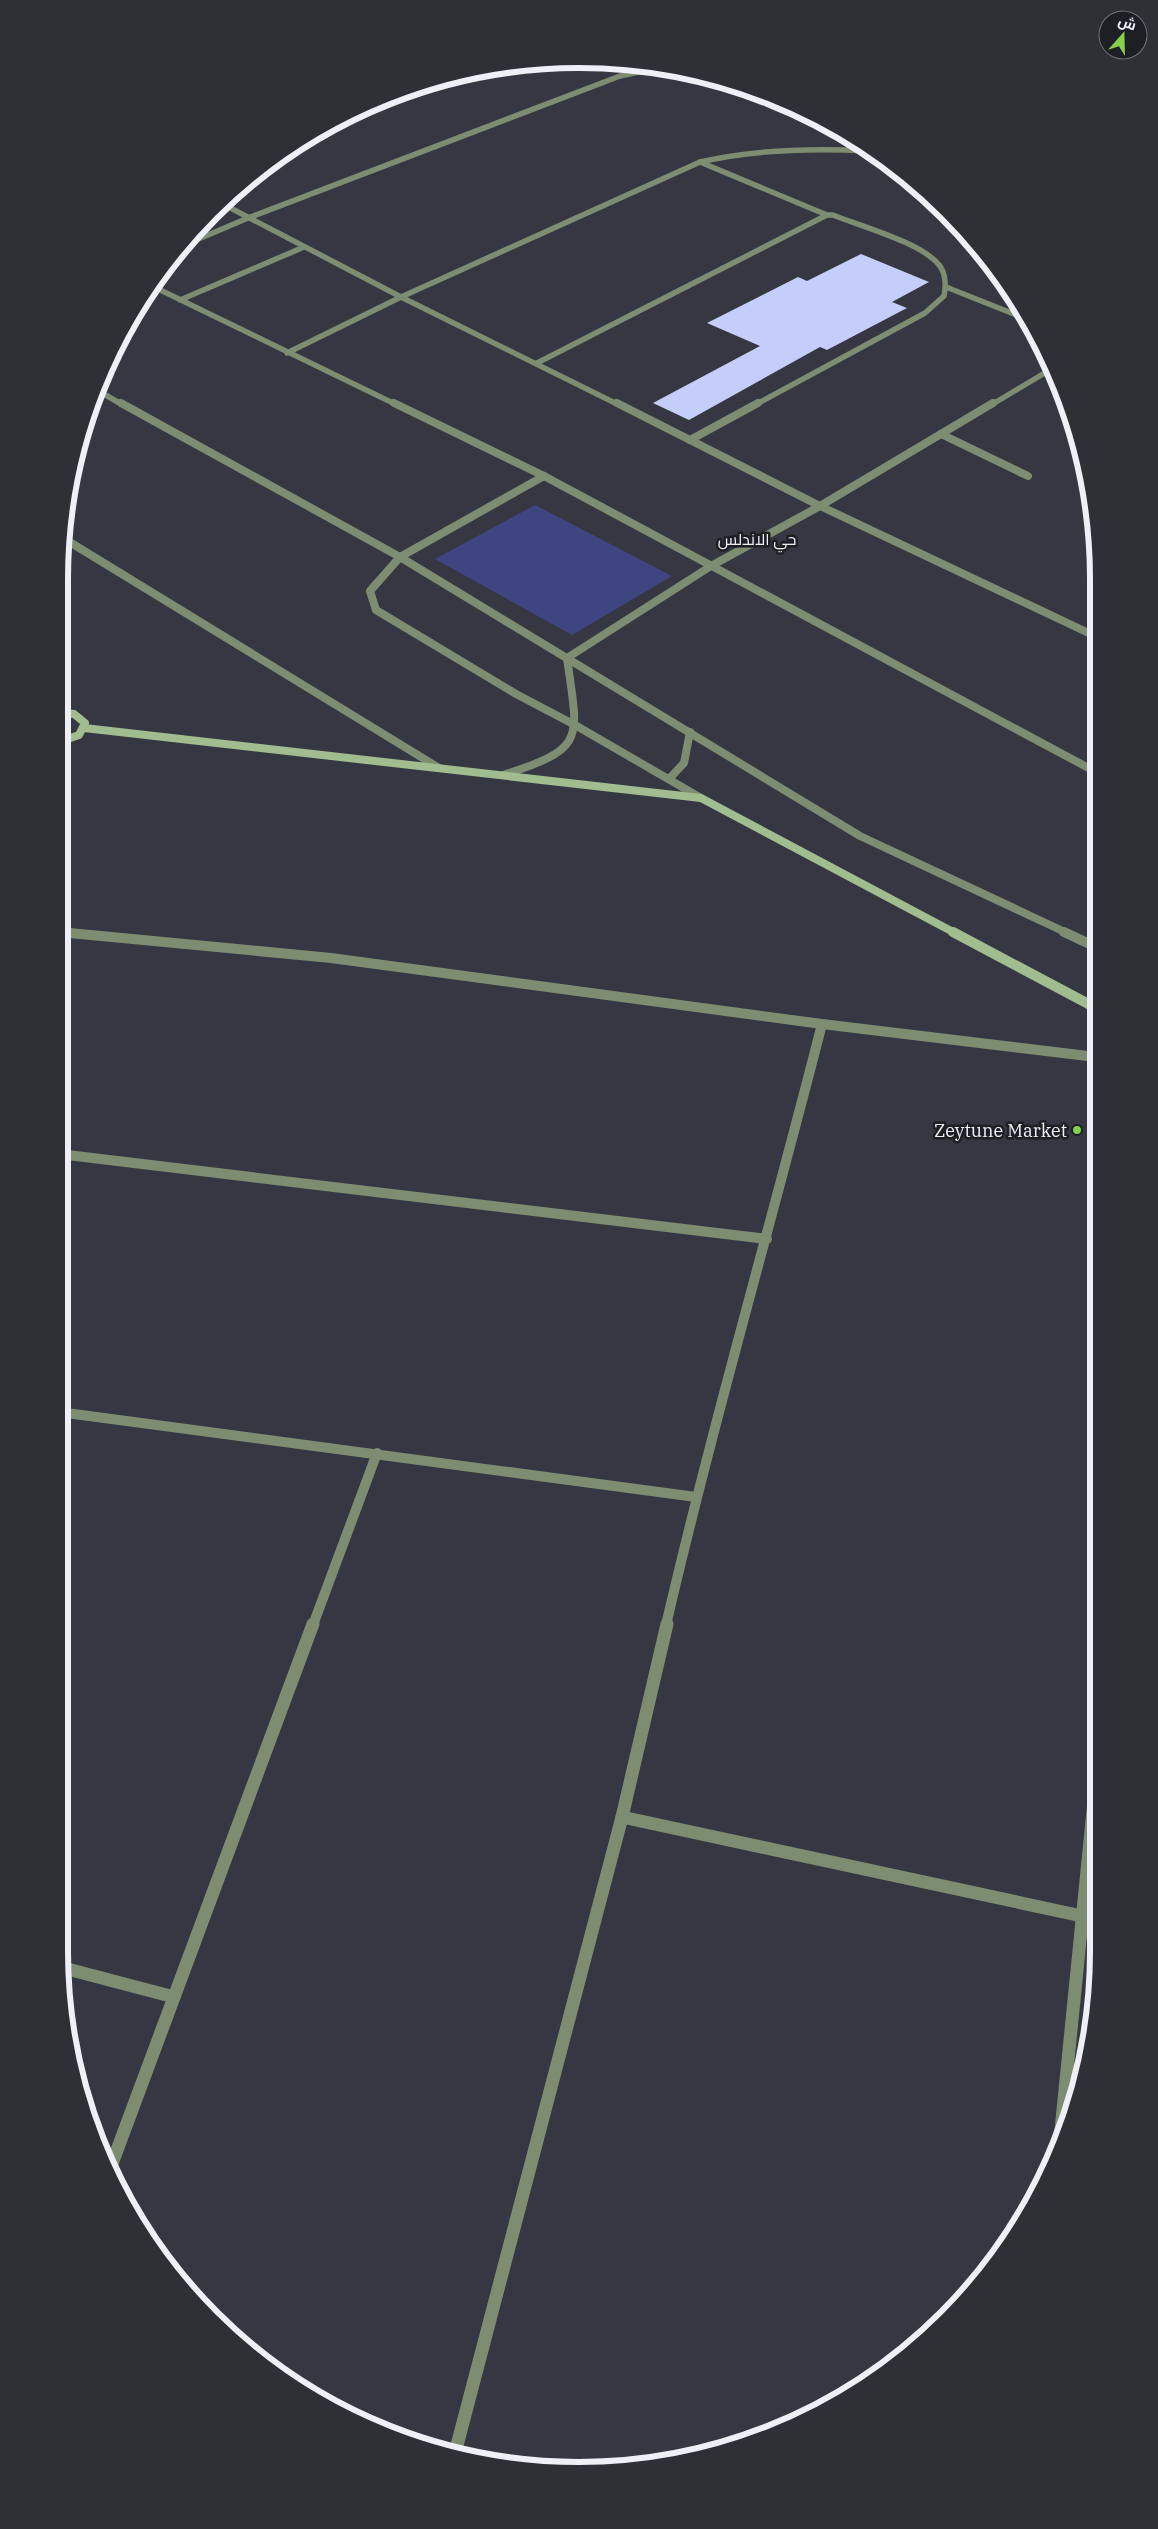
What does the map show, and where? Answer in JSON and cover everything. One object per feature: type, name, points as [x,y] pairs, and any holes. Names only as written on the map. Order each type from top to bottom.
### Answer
[{"type":"main road","points":[[68,714],[80,716],[85,723],[84,728],[75,738],[68,740]]},
{"type":"main road","points":[[84,728],[701,798],[1090,1005]]},
{"type":"street","points":[[196,240],[248,218],[620,76],[640,72]]},
{"type":"street","points":[[287,353],[401,297],[700,162],[757,150],[858,151]]},
{"type":"street","points":[[690,440],[925,313],[941,301],[946,287],[940,265],[929,256],[700,162]]},
{"type":"street","points":[[228,207],[401,297],[537,363],[820,506],[1090,634]]},
{"type":"street","points":[[537,363],[827,215]]},
{"type":"street","points":[[180,300],[304,247]]},
{"type":"street","points":[[946,287],[1017,315]]},
{"type":"street","points":[[158,289],[544,476],[1090,769]]},
{"type":"street","points":[[567,658],[711,566],[820,506],[1047,372]]},
{"type":"street","points":[[103,393],[400,557],[860,836],[1090,944]]},
{"type":"street","points":[[941,434],[1028,476]]},
{"type":"street","points":[[544,476],[400,557],[370,591],[376,610],[516,694],[575,724],[701,798]]},
{"type":"street","points":[[69,542],[439,768]]},
{"type":"street","points":[[503,775],[532,765],[555,754],[572,738],[575,724],[567,658]]},
{"type":"street","points":[[669,779],[684,762],[690,732]]},
{"type":"street","points":[[68,933],[331,958],[822,1024],[1090,1055]]},
{"type":"street","points":[[457,2446],[622,1817],[696,1497],[822,1024]]},
{"type":"street","points":[[68,1155],[766,1239]]},
{"type":"street","points":[[68,1413],[696,1497]]},
{"type":"street","points":[[113,2161],[377,1453]]},
{"type":"street","points":[[622,1817],[1082,1916]]},
{"type":"street","points":[[1062,2116],[1090,1838]]},
{"type":"street","points":[[69,1969],[174,1997]]},
{"type":"shaded area","points":[[535,505],[672,576],[572,635],[435,559]]},
{"type":"building","points":[[861,254],[929,282],[892,302],[907,308],[827,350],[820,347],[689,420],[653,403],[760,346],[707,323],[798,277],[807,281]]},
{"type":"place","name":"Zeytune Market","points":[[1077,1130]]},
{"type":"district","name":"حي الاندلس","points":[[757,539]]}]
